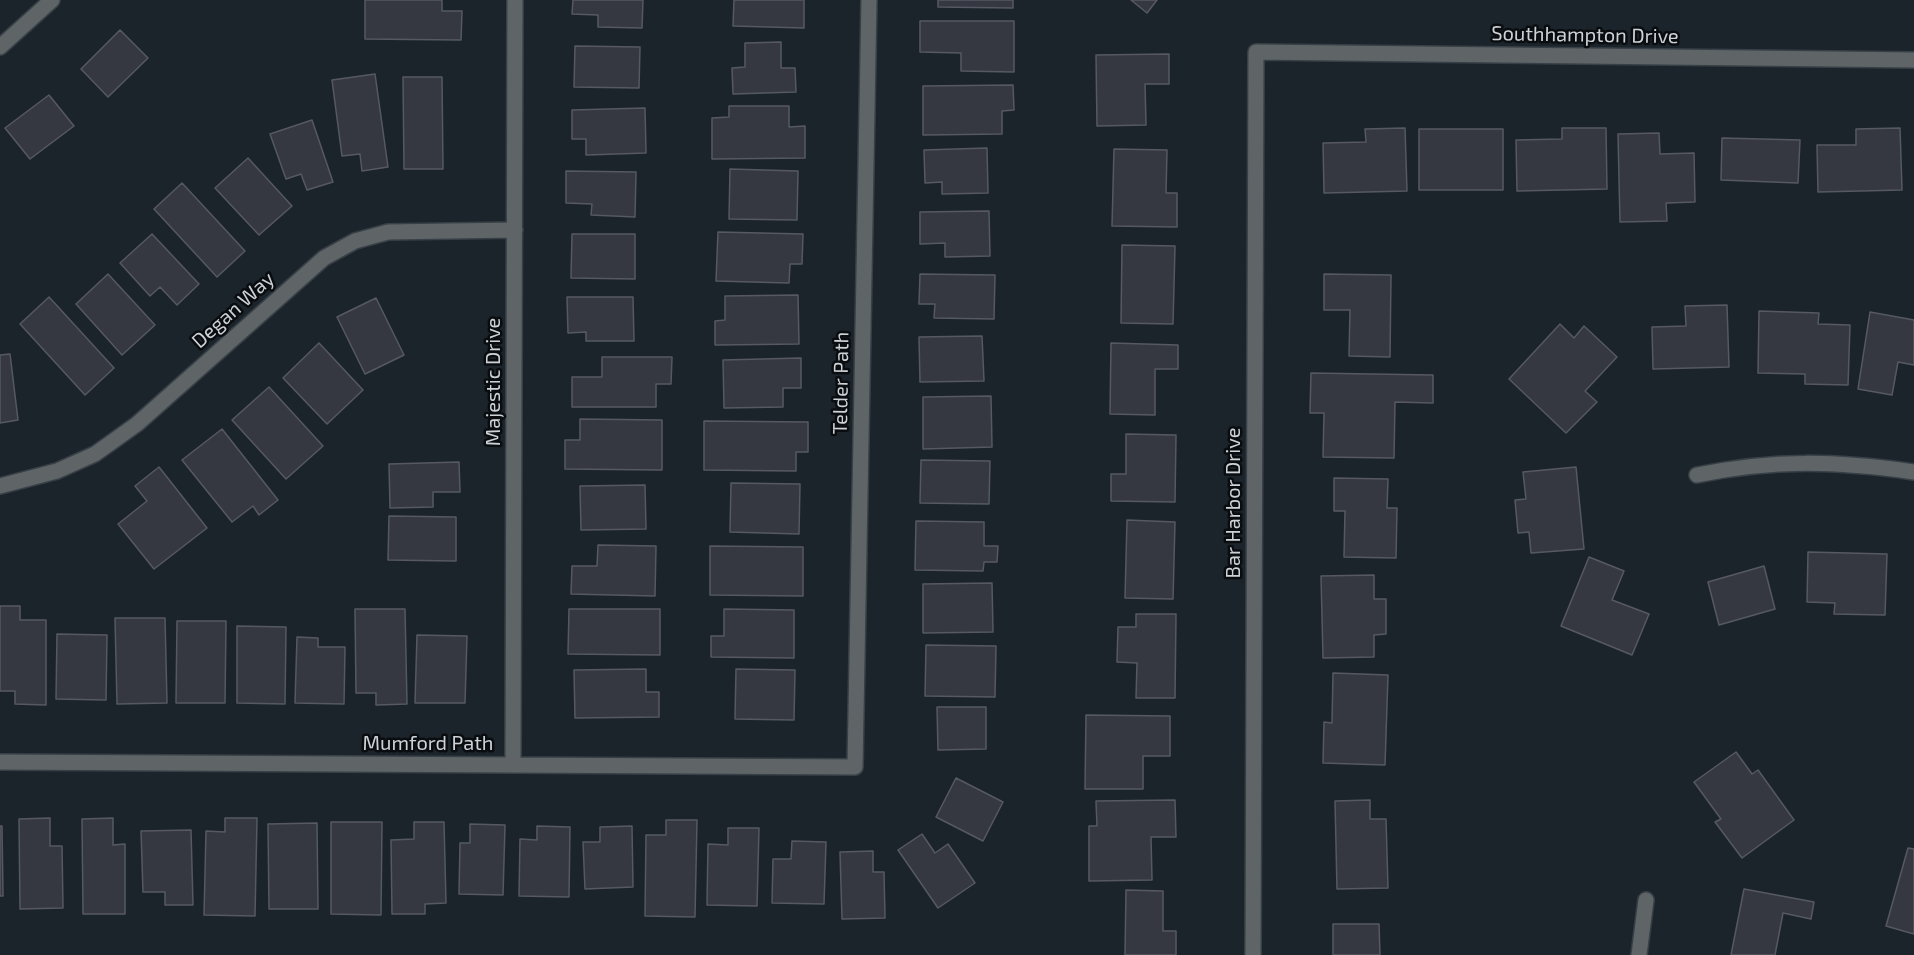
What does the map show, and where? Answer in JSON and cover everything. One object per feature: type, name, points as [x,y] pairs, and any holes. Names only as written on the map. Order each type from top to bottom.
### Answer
[{"type":"street","points":[[0,47],[52,0]]},
{"type":"street","name":"Majestic Drive","points":[[513,765],[515,0]]},
{"type":"street","name":"Telder Path","points":[[855,767],[869,0]]},
{"type":"street","name":"Southhampton Drive","points":[[1256,52],[1914,60]]},
{"type":"street","name":"Bar Harbor Drive","points":[[1253,955],[1256,52]]},
{"type":"street","name":"Degan Way","points":[[0,486],[57,471],[95,454],[138,424],[324,258],[355,241],[388,232],[515,230]]},
{"type":"street","points":[[1697,475],[1772,463],[1821,462],[1914,472]]},
{"type":"street","name":"Mumford Path","points":[[0,762],[855,767]]},
{"type":"street","points":[[1639,955],[1646,900]]},
{"type":"building","points":[[365,0],[442,0],[442,11],[462,11],[461,40],[365,39]]},
{"type":"building","points":[[573,0],[643,0],[642,28],[598,27],[598,15],[572,14]]},
{"type":"building","points":[[734,0],[804,0],[804,28],[733,26]]},
{"type":"building","points":[[938,0],[1013,0],[1013,8],[938,7]]},
{"type":"building","points":[[1131,0],[1157,0],[1147,13]]},
{"type":"building","points":[[920,21],[1014,21],[1014,72],[961,71],[961,53],[920,52]]},
{"type":"building","points":[[120,30],[148,58],[108,97],[81,69]]},
{"type":"building","points":[[781,42],[781,68],[795,68],[796,92],[733,94],[732,68],[745,67],[745,43]]},
{"type":"building","points":[[575,46],[640,47],[639,88],[574,87]]},
{"type":"building","points":[[1169,54],[1169,84],[1145,84],[1146,125],[1097,126],[1096,55]]},
{"type":"building","points":[[375,74],[388,167],[362,171],[360,154],[342,156],[332,80]]},
{"type":"building","points":[[403,77],[442,77],[443,169],[404,169]]},
{"type":"building","points":[[1013,85],[1014,110],[1002,111],[1002,134],[923,135],[923,86]]},
{"type":"building","points":[[49,95],[74,126],[30,159],[5,128]]},
{"type":"building","points":[[729,106],[789,106],[789,127],[805,126],[805,158],[712,159],[712,118],[729,117]]},
{"type":"building","points":[[645,108],[646,153],[586,155],[586,139],[572,139],[572,110]]},
{"type":"building","points":[[312,120],[333,182],[307,190],[301,174],[286,179],[270,134]]},
{"type":"building","points":[[1405,128],[1407,191],[1324,193],[1323,143],[1366,142],[1365,129]]},
{"type":"building","points":[[1562,128],[1606,128],[1607,189],[1517,191],[1516,140],[1562,139]]},
{"type":"building","points":[[1900,128],[1902,190],[1818,192],[1817,145],[1856,145],[1856,129]]},
{"type":"building","points":[[1419,129],[1503,129],[1503,190],[1419,190]]},
{"type":"building","points":[[1659,133],[1660,154],[1694,153],[1695,202],[1666,203],[1667,221],[1620,222],[1618,134]]},
{"type":"building","points":[[1722,138],[1800,140],[1798,183],[1721,180]]},
{"type":"building","points":[[987,148],[988,193],[942,194],[942,182],[925,183],[924,150]]},
{"type":"building","points":[[1114,149],[1167,150],[1166,193],[1177,193],[1177,227],[1112,226]]},
{"type":"building","points":[[248,158],[292,206],[259,235],[215,188]]},
{"type":"building","points":[[730,169],[798,171],[797,220],[729,219]]},
{"type":"building","points":[[566,171],[636,172],[635,217],[591,215],[592,204],[566,203]]},
{"type":"building","points":[[182,183],[245,251],[217,277],[154,209]]},
{"type":"building","points":[[989,211],[990,256],[945,257],[945,243],[920,244],[920,212]]},
{"type":"building","points":[[718,232],[803,234],[802,264],[790,264],[789,283],[716,281]]},
{"type":"building","points":[[152,234],[199,284],[177,305],[160,287],[150,296],[120,263]]},
{"type":"building","points":[[572,234],[635,234],[635,279],[571,278]]},
{"type":"building","points":[[1122,245],[1175,246],[1173,324],[1121,323]]},
{"type":"building","points":[[108,274],[155,325],[122,355],[76,304]]},
{"type":"building","points":[[920,274],[995,275],[994,319],[934,318],[935,304],[919,304]]},
{"type":"building","points":[[1324,274],[1391,275],[1390,357],[1349,356],[1350,310],[1324,310]]},
{"type":"building","points":[[798,295],[799,344],[715,345],[715,321],[725,320],[725,296]]},
{"type":"building","points":[[49,297],[114,368],[85,395],[20,324]]},
{"type":"building","points":[[567,297],[633,297],[634,341],[586,341],[586,332],[568,333]]},
{"type":"building","points":[[376,298],[404,355],[365,374],[337,317]]},
{"type":"building","points":[[1727,305],[1729,367],[1653,369],[1652,327],[1686,326],[1685,306]]},
{"type":"building","points":[[1759,311],[1819,313],[1818,324],[1850,325],[1848,385],[1805,384],[1805,374],[1758,373]]},
{"type":"building","points":[[1870,312],[1914,320],[1914,365],[1898,362],[1892,395],[1858,389]]},
{"type":"building","points":[[1560,324],[1574,338],[1584,326],[1617,357],[1585,391],[1597,402],[1566,433],[1509,379]]},
{"type":"building","points":[[982,336],[984,381],[920,382],[919,337]]},
{"type":"building","points":[[319,343],[363,390],[327,424],[283,378]]},
{"type":"building","points":[[1111,343],[1178,345],[1178,369],[1155,369],[1155,415],[1110,414]]},
{"type":"building","points":[[10,354],[18,420],[0,423],[0,355]]},
{"type":"building","points":[[602,357],[672,357],[671,384],[656,384],[656,407],[572,407],[572,377],[602,377]]},
{"type":"building","points":[[801,358],[801,388],[783,388],[783,407],[724,408],[723,360]]},
{"type":"building","points":[[1311,373],[1433,375],[1433,403],[1395,402],[1394,458],[1323,457],[1324,413],[1310,413]]},
{"type":"building","points":[[269,387],[323,446],[286,479],[232,420]]},
{"type":"building","points":[[991,396],[992,447],[923,449],[923,397]]},
{"type":"building","points":[[580,419],[662,420],[662,470],[565,469],[565,440],[580,440]]},
{"type":"building","points":[[704,421],[808,422],[808,452],[796,452],[796,471],[704,470]]},
{"type":"building","points":[[222,429],[278,500],[259,515],[253,506],[232,522],[182,460]]},
{"type":"building","points":[[1126,434],[1176,435],[1175,502],[1111,501],[1111,474],[1126,474]]},
{"type":"building","points":[[921,460],[990,461],[989,504],[920,503]]},
{"type":"building","points":[[459,462],[460,492],[433,492],[433,507],[390,508],[389,464]]},
{"type":"building","points":[[159,467],[207,528],[154,569],[118,524],[147,501],[135,486]]},
{"type":"building","points":[[1576,467],[1584,549],[1531,553],[1529,532],[1518,533],[1515,500],[1526,499],[1523,472]]},
{"type":"building","points":[[1334,478],[1388,479],[1387,508],[1397,508],[1396,558],[1344,557],[1345,511],[1334,511]]},
{"type":"building","points":[[731,483],[800,484],[799,534],[730,532]]},
{"type":"building","points":[[645,485],[646,529],[581,530],[580,486]]},
{"type":"building","points":[[389,516],[456,517],[456,561],[388,560]]},
{"type":"building","points":[[1127,520],[1175,522],[1173,599],[1125,598]]},
{"type":"building","points":[[916,521],[984,522],[984,546],[998,546],[997,562],[984,562],[983,571],[915,570]]},
{"type":"building","points":[[598,545],[656,546],[655,596],[571,594],[572,566],[597,566]]},
{"type":"building","points":[[710,546],[803,547],[803,596],[710,595]]},
{"type":"building","points":[[1808,552],[1887,554],[1885,615],[1834,614],[1835,603],[1807,602]]},
{"type":"building","points":[[1589,557],[1624,571],[1612,600],[1649,614],[1632,655],[1561,626]]},
{"type":"building","points":[[1764,566],[1775,609],[1719,625],[1708,582]]},
{"type":"building","points":[[1374,575],[1374,599],[1386,599],[1386,634],[1374,635],[1374,657],[1323,658],[1321,576]]},
{"type":"building","points":[[992,583],[993,632],[923,633],[923,584]]},
{"type":"building","points":[[0,606],[20,606],[20,620],[46,620],[46,705],[15,704],[15,691],[0,691]]},
{"type":"building","points":[[355,609],[405,609],[407,704],[376,705],[376,693],[356,693]]},
{"type":"building","points":[[569,609],[660,609],[660,655],[568,654]]},
{"type":"building","points":[[724,609],[794,610],[794,658],[711,657],[711,636],[724,636]]},
{"type":"building","points":[[1136,614],[1176,614],[1175,698],[1136,698],[1137,663],[1117,662],[1118,627],[1136,627]]},
{"type":"building","points":[[115,618],[165,618],[167,703],[117,704]]},
{"type":"building","points":[[177,621],[226,621],[225,703],[176,703]]},
{"type":"building","points":[[237,626],[286,627],[285,704],[237,703]]},
{"type":"building","points":[[57,634],[107,635],[106,700],[56,699]]},
{"type":"building","points":[[417,635],[467,636],[465,703],[415,703]]},
{"type":"building","points":[[297,637],[318,638],[318,647],[345,647],[344,704],[295,703]]},
{"type":"building","points":[[926,645],[996,646],[995,697],[925,696]]},
{"type":"building","points":[[646,669],[646,692],[659,692],[659,717],[575,718],[574,670]]},
{"type":"building","points":[[736,669],[795,670],[794,720],[735,719]]},
{"type":"building","points":[[1333,673],[1388,675],[1385,765],[1323,763],[1324,722],[1332,723]]},
{"type":"building","points":[[937,707],[986,707],[986,749],[938,750]]},
{"type":"building","points":[[1086,715],[1170,716],[1170,756],[1143,756],[1143,789],[1085,789]]},
{"type":"building","points":[[1736,752],[1752,774],[1758,770],[1794,820],[1742,858],[1715,822],[1721,819],[1694,782]]},
{"type":"building","points":[[956,778],[1003,802],[983,841],[936,817]]},
{"type":"building","points":[[1175,800],[1176,837],[1151,837],[1152,880],[1089,881],[1089,826],[1097,826],[1096,801]]},
{"type":"building","points":[[1370,800],[1370,819],[1386,819],[1388,888],[1337,889],[1335,801]]},
{"type":"building","points":[[50,818],[50,846],[62,846],[63,908],[20,909],[19,819]]},
{"type":"building","points":[[113,818],[113,845],[125,844],[125,914],[83,914],[82,819]]},
{"type":"building","points":[[225,818],[257,818],[255,916],[204,915],[206,831],[225,832]]},
{"type":"building","points":[[666,820],[697,820],[695,917],[645,916],[646,835],[666,835]]},
{"type":"building","points":[[331,822],[382,822],[381,915],[331,914]]},
{"type":"building","points":[[414,822],[444,822],[446,903],[425,904],[425,914],[392,914],[391,840],[414,839]]},
{"type":"building","points":[[317,823],[318,909],[269,909],[268,824]]},
{"type":"building","points":[[470,824],[505,825],[503,895],[459,894],[460,843],[470,843]]},
{"type":"building","points":[[0,826],[2,826],[3,896],[0,896]]},
{"type":"building","points":[[537,826],[570,827],[569,897],[519,896],[520,839],[537,840]]},
{"type":"building","points":[[632,826],[633,887],[585,889],[583,842],[600,842],[600,827]]},
{"type":"building","points":[[728,828],[759,828],[757,906],[707,905],[708,844],[728,845]]},
{"type":"building","points":[[191,830],[193,905],[165,905],[165,892],[143,892],[141,831]]},
{"type":"building","points":[[922,834],[935,853],[948,844],[975,883],[938,908],[898,850]]},
{"type":"building","points":[[792,841],[826,842],[824,904],[772,903],[773,859],[791,859]]},
{"type":"building","points":[[1908,848],[1914,849],[1914,934],[1886,926]]},
{"type":"building","points":[[873,851],[873,872],[884,872],[885,918],[842,919],[840,852]]},
{"type":"building","points":[[1744,889],[1814,902],[1811,919],[1783,913],[1775,955],[1731,955]]},
{"type":"building","points":[[1126,890],[1163,891],[1163,931],[1176,931],[1176,955],[1125,955]]},
{"type":"building","points":[[1333,924],[1379,924],[1380,955],[1333,955]]}]
